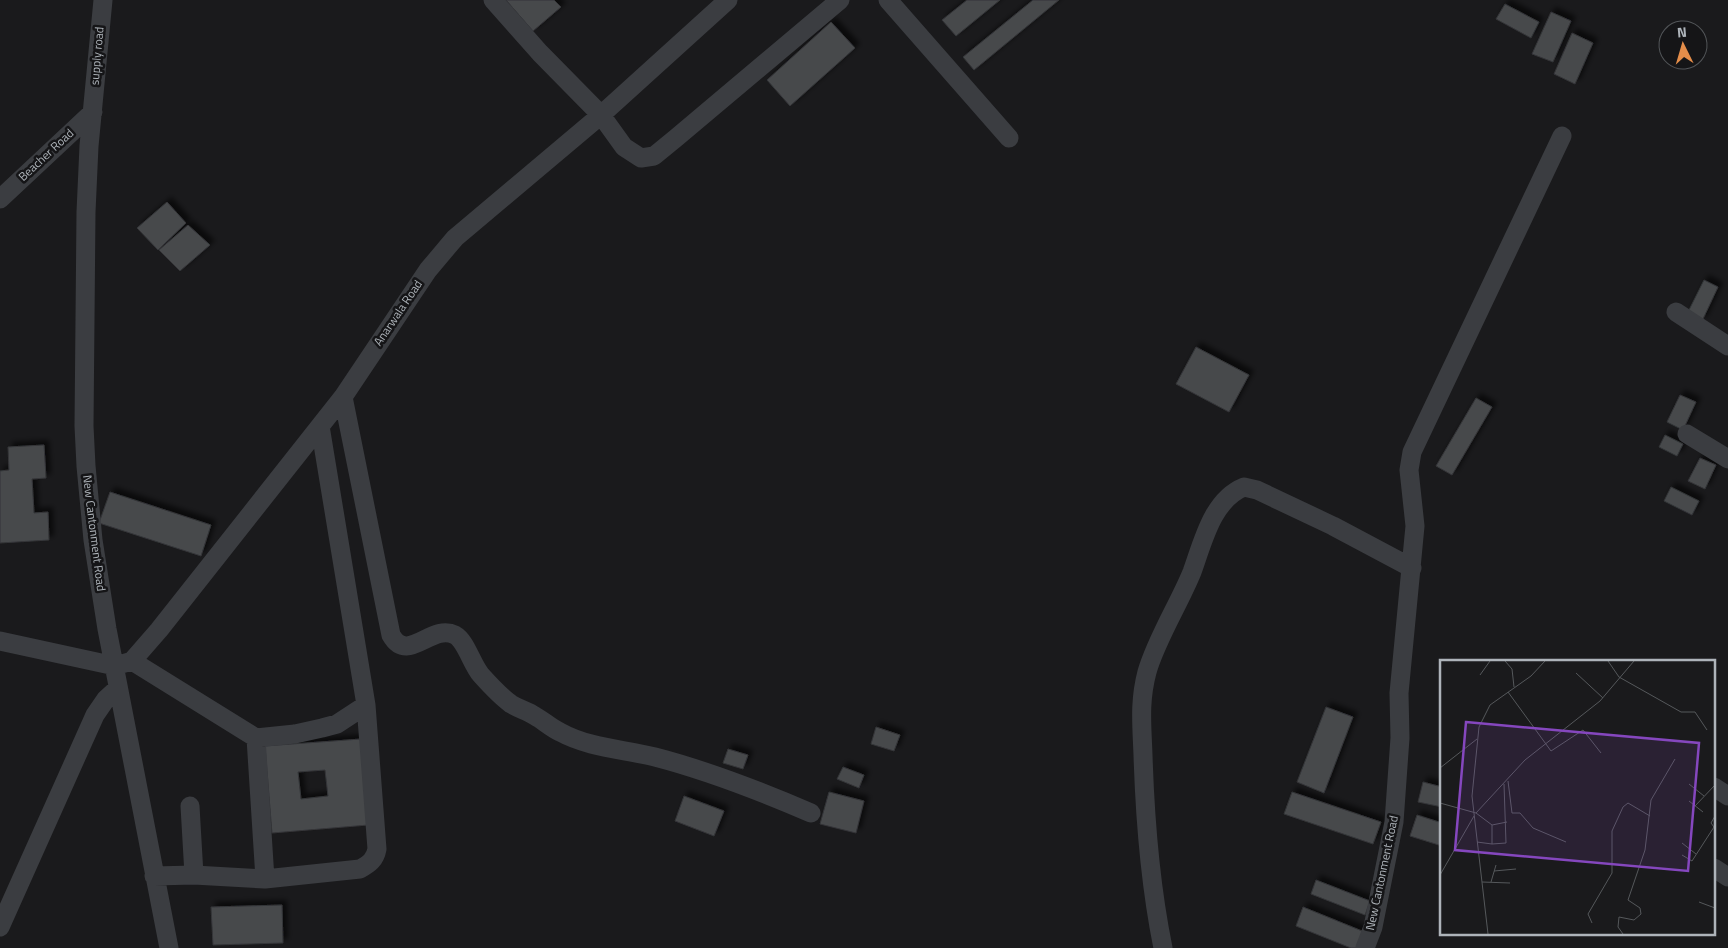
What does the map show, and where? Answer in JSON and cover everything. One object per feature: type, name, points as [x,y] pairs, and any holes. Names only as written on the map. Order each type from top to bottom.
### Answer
[{"type":"street","name":"supply road","points":[[93,112],[103,0]]},
{"type":"street","points":[[493,0],[540,53],[601,115],[624,147],[641,158],[654,156],[760,70],[840,0]]},
{"type":"street","name":"Anarwala Road","points":[[123,663],[159,630],[320,426],[342,397],[428,270],[455,238],[601,115],[728,0]]},
{"type":"street","points":[[888,0],[1009,138]]},
{"type":"street","name":"Beacher Road","points":[[0,199],[93,112]]},
{"type":"street","name":"New Cantonment Road","points":[[93,112],[89,146],[86,212],[84,426],[93,540],[123,663],[118,688],[154,876],[170,948]]},
{"type":"street","name":"New Cantonment Road","points":[[1365,948],[1373,927],[1394,822],[1400,738],[1399,693],[1415,526],[1410,470],[1412,452],[1562,136]]},
{"type":"street","points":[[1676,312],[1728,346]]},
{"type":"street","points":[[342,397],[391,635],[395,641],[402,646],[410,647],[433,635],[454,634],[462,641],[480,674],[498,693],[512,705],[534,715],[559,732],[580,741],[656,757],[700,770],[754,789],[811,813]]},
{"type":"street","points":[[154,876],[194,875],[265,879],[360,869],[371,862],[376,856],[366,705],[320,426]]},
{"type":"street","points":[[1687,434],[1728,459]]},
{"type":"street","points":[[1163,948],[1156,914],[1145,823],[1140,709],[1147,672],[1187,584],[1210,525],[1226,498],[1244,487],[1257,490],[1333,526],[1412,568]]},
{"type":"street","points":[[0,641],[123,663],[256,738],[295,734],[337,724],[366,705]]},
{"type":"street","points":[[0,927],[95,715],[118,688]]},
{"type":"street","points":[[256,738],[265,879]]},
{"type":"street","points":[[1716,788],[1728,796]]},
{"type":"street","points":[[190,806],[194,875]]},
{"type":"street","points":[[1716,869],[1728,877]]},
{"type":"building","points":[[506,0],[554,0],[561,7],[533,31]]},
{"type":"building","points":[[967,0],[1000,0],[956,36],[942,20]]},
{"type":"building","points":[[1033,0],[1059,0],[974,70],[963,57]]},
{"type":"building","points":[[1505,4],[1539,22],[1531,38],[1496,19]]},
{"type":"building","points":[[1551,12],[1571,21],[1553,62],[1532,54]]},
{"type":"building","points":[[831,22],[855,48],[790,106],[767,80]]},
{"type":"building","points":[[1572,33],[1593,43],[1575,84],[1554,74]]},
{"type":"building","points":[[167,202],[186,223],[158,250],[137,228]]},
{"type":"building","points":[[188,225],[210,245],[180,271],[159,250]]},
{"type":"building","points":[[1704,280],[1718,287],[1702,321],[1687,314]]},
{"type":"building","points":[[1196,347],[1249,375],[1229,412],[1176,384]]},
{"type":"building","points":[[1680,395],[1696,402],[1683,430],[1667,422]]},
{"type":"building","points":[[1476,398],[1492,407],[1452,475],[1436,466]]},
{"type":"building","points":[[1665,435],[1683,444],[1677,456],[1659,447]]},
{"type":"building","points":[[44,445],[46,478],[32,479],[34,513],[48,512],[49,540],[0,543],[0,471],[9,470],[8,447]]},
{"type":"building","points":[[1700,458],[1716,465],[1705,489],[1688,481]]},
{"type":"building","points":[[1671,487],[1699,501],[1692,515],[1664,501]]},
{"type":"building","points":[[110,492],[211,525],[201,556],[99,523]]},
{"type":"building","points":[[1326,707],[1353,717],[1324,793],[1297,782]]},
{"type":"building","points":[[876,727],[900,735],[894,751],[871,744]]},
{"type":"building","points":[[361,739],[368,825],[272,833],[265,746]],"holes":[[[325,770],[328,796],[301,799],[298,772]]]},
{"type":"building","points":[[728,749],[748,755],[743,769],[723,763]]},
{"type":"building","points":[[843,767],[864,775],[859,788],[837,779]]},
{"type":"building","points":[[1423,782],[1440,786],[1440,807],[1418,802]]},
{"type":"building","points":[[829,792],[864,801],[856,833],[820,824]]},
{"type":"building","points":[[1292,792],[1381,822],[1373,844],[1284,814]]},
{"type":"building","points":[[684,796],[724,811],[714,836],[675,821]]},
{"type":"building","points":[[1417,815],[1440,822],[1440,845],[1410,836]]},
{"type":"building","points":[[1316,880],[1370,901],[1365,915],[1311,894]]},
{"type":"building","points":[[282,905],[283,943],[213,945],[211,907]]},
{"type":"building","points":[[1303,907],[1367,933],[1360,948],[1351,948],[1296,926]]}]
